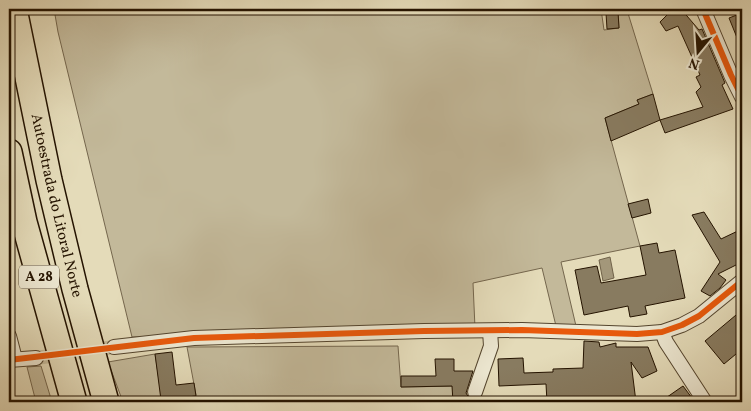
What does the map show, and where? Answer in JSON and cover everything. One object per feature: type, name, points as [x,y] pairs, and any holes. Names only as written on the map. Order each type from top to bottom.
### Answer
[{"type":"highway","name":"Autoestrada do Litoral Norte","points":[[14,9],[48,180],[106,402]]},
{"type":"highway","name":"Autoestrada do Litoral Norte","points":[[9,152],[24,222],[74,402]]},
{"type":"street","points":[[703,9],[742,96]]},
{"type":"street","points":[[114,347],[194,338],[490,331],[637,334],[662,332],[682,325],[699,316],[742,281]]},
{"type":"street","points":[[476,392],[492,346],[490,331]]},
{"type":"street","points":[[662,332],[666,342],[704,402]]},
{"type":"street","points":[[9,336],[12,360],[36,358]]},
{"type":"shaded area","points":[[54,9],[601,9],[604,30],[619,28],[618,12],[627,10],[653,94],[637,100],[639,104],[605,118],[640,246],[561,262],[576,326],[556,326],[542,268],[473,283],[475,328],[132,337]]},
{"type":"shaded area","points":[[610,257],[614,278],[603,281],[599,260]]},
{"type":"shaded area","points":[[398,346],[401,387],[462,386],[462,402],[123,402],[108,362],[155,354],[162,400],[196,395],[187,347]]},
{"type":"shaded area","points":[[41,366],[52,402],[36,402],[27,367]]},
{"type":"building","points":[[673,9],[681,9],[699,30],[702,29],[725,83],[722,85],[733,109],[665,133],[660,120],[703,107],[696,92],[701,87],[696,77],[700,75],[678,26],[666,31],[660,22]]},
{"type":"building","points":[[618,12],[619,28],[607,29],[606,13]]},
{"type":"building","points":[[742,13],[742,50],[729,18]]},
{"type":"building","points":[[653,94],[660,120],[611,141],[605,118],[639,104],[637,100]]},
{"type":"building","points":[[648,199],[651,213],[632,218],[628,204]]},
{"type":"building","points":[[704,212],[721,239],[742,229],[742,262],[718,274],[726,280],[710,296],[701,291],[720,262],[692,215]]},
{"type":"building","points":[[657,243],[659,253],[675,250],[685,298],[645,306],[647,314],[630,317],[628,306],[584,315],[575,270],[597,266],[601,283],[646,275],[640,246]]},
{"type":"building","points":[[742,310],[742,349],[724,364],[705,341]]},
{"type":"building","points":[[584,341],[599,342],[600,347],[616,343],[616,347],[648,347],[657,371],[642,378],[631,362],[636,402],[547,402],[546,384],[499,386],[498,359],[523,358],[524,373],[553,372],[553,369],[583,368]]},
{"type":"building","points":[[172,352],[176,385],[194,383],[196,396],[161,400],[155,354]]},
{"type":"building","points":[[435,359],[454,359],[454,371],[473,371],[466,393],[475,402],[453,402],[452,386],[401,387],[401,376],[436,376]]},
{"type":"building","points":[[683,386],[695,402],[660,402]]},
{"type":"tunnel","points":[[36,358],[114,347]]},
{"type":"cycle path","points":[[703,9],[742,97]]},
{"type":"cycle path","points":[[9,360],[194,338],[424,331],[522,330],[637,334],[662,332],[682,325],[699,316],[742,281]]}]
